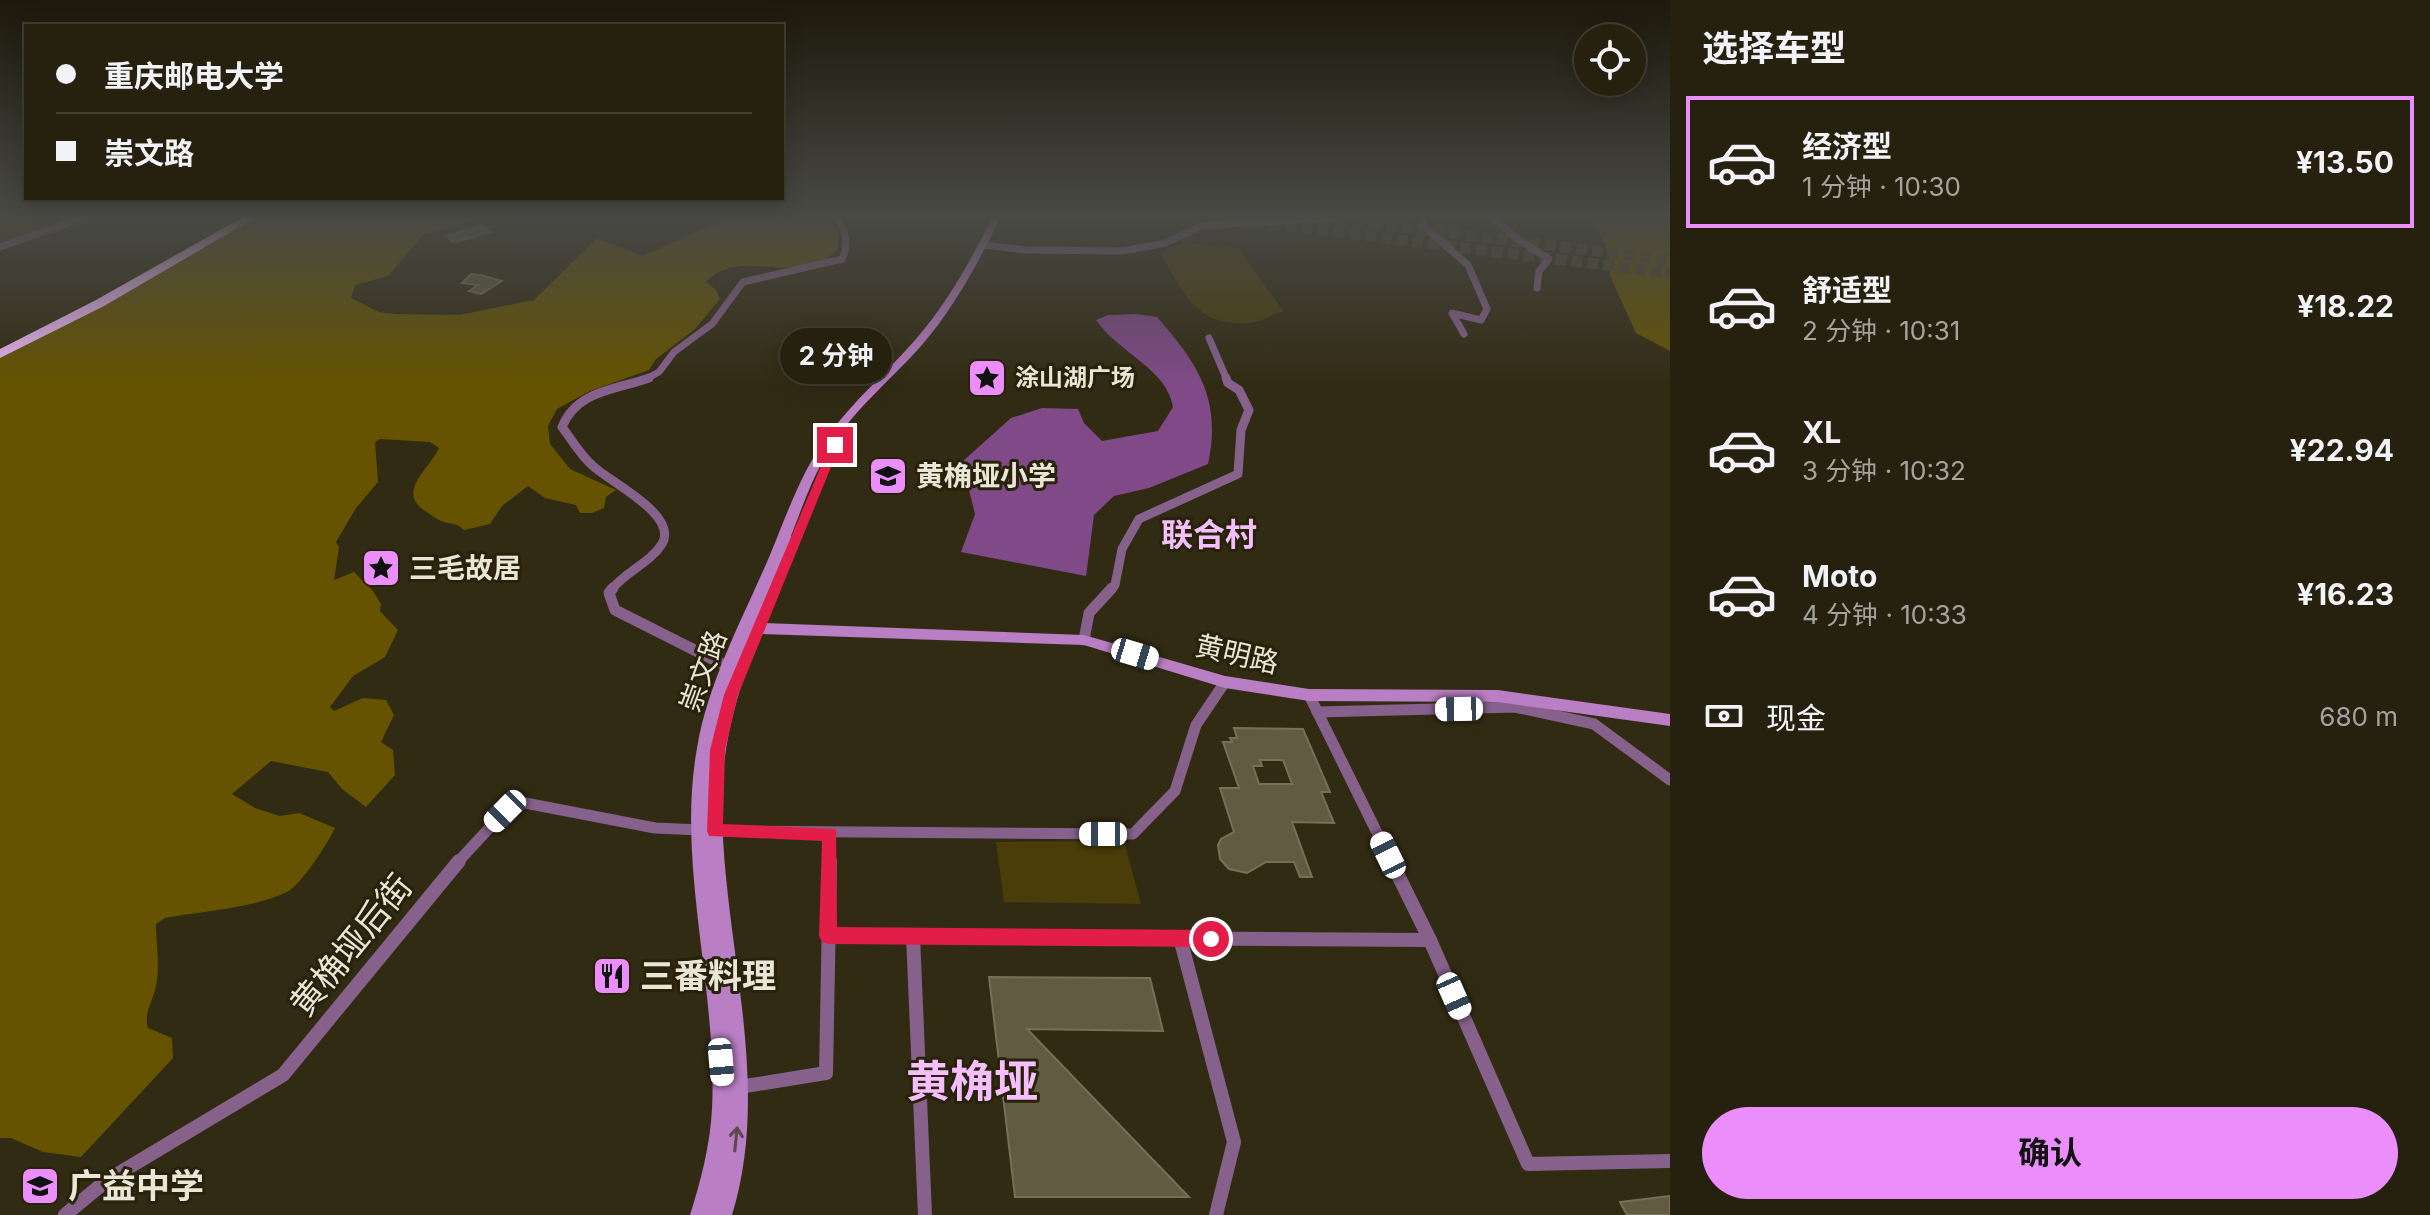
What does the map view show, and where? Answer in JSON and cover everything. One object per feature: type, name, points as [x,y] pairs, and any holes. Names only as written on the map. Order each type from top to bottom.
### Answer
[{"type":"highway","points":[[0,354],[142,273]]},
{"type":"highway","points":[[0,345],[147,273]]},
{"type":"main road","name":"崇文路","points":[[720,1215],[734,1153],[739,1087],[708,830],[721,731],[752,628],[821,453],[833,434],[920,340],[971,273]]},
{"type":"main road","name":"崇文路","points":[[702,1215],[718,1154],[723,1089],[704,752],[713,714],[730,668],[752,628]]},
{"type":"main road","name":"黄明路","points":[[752,628],[1084,640],[1225,682],[1309,695],[1498,696],[1670,720]]},
{"type":"street","points":[[730,668],[615,610],[609,593],[614,582],[651,557],[661,545],[667,530],[655,512],[591,465],[562,427],[564,419],[585,398],[636,383],[659,372],[665,358],[708,327],[735,288],[743,282],[788,273]]},
{"type":"street","points":[[1464,334],[1452,313],[1481,320],[1487,309],[1471,273]]},
{"type":"street","points":[[1537,288],[1539,273]]},
{"type":"street","points":[[1084,640],[1086,620],[1093,607],[1115,585],[1122,549],[1139,519],[1238,474],[1241,430],[1249,410],[1239,390],[1228,383],[1209,338]]},
{"type":"street","name":"黄桷垭后街","points":[[65,1215],[106,1181],[283,1075],[474,842],[505,811],[520,802],[655,828],[830,834],[1133,834],[1175,791],[1196,725],[1225,682]]},
{"type":"street","points":[[1309,695],[1430,940],[1528,1164],[1670,1161]]},
{"type":"street","points":[[1317,712],[1515,707],[1594,724],[1670,780]]},
{"type":"street","points":[[739,1087],[826,1073],[830,834]]},
{"type":"street","points":[[828,936],[1430,940]]},
{"type":"street","points":[[913,936],[925,1215]]},
{"type":"street","points":[[1180,938],[1234,1142],[1216,1215]]},
{"type":"shaded area","points":[[150,273],[391,273],[355,285],[351,298],[379,312],[459,315],[534,300],[562,273],[719,273],[706,282],[716,290],[720,299],[695,329],[656,359],[649,370],[590,391],[557,409],[548,426],[550,444],[570,469],[616,490],[606,497],[604,508],[592,513],[580,513],[576,505],[545,498],[528,486],[502,506],[490,524],[464,530],[425,511],[414,496],[417,480],[439,448],[430,442],[380,439],[375,442],[378,482],[356,508],[336,542],[339,547],[334,580],[354,572],[373,591],[381,604],[380,611],[398,630],[385,657],[353,676],[330,707],[334,711],[363,698],[386,700],[394,715],[381,742],[393,750],[395,775],[366,807],[342,789],[328,772],[271,761],[232,794],[255,808],[280,816],[299,813],[335,828],[306,873],[287,892],[244,905],[165,918],[156,924],[158,974],[147,1023],[148,1028],[172,1038],[173,1058],[81,1157],[43,1152],[11,1138],[0,1138],[0,354]]},
{"type":"shaded area","points":[[1172,273],[1256,273],[1284,312],[1256,322],[1221,321],[1197,307]]},
{"type":"shaded area","points":[[1610,273],[1670,273],[1670,351],[1636,333]]},
{"type":"shaded area","points":[[1108,315],[1157,317],[1195,367],[1209,401],[1212,420],[1208,464],[1149,488],[1114,496],[1094,515],[1086,576],[961,552],[975,514],[962,462],[1011,418],[1042,408],[1078,409],[1084,423],[1102,441],[1158,431],[1173,407],[1169,394],[1162,382],[1096,320]]},
{"type":"shaded area","points":[[1124,841],[1141,904],[1004,902],[996,842]]},
{"type":"building","points":[[471,274],[502,281],[481,294],[469,291],[478,285],[462,283]]},
{"type":"building","points":[[1234,728],[1303,729],[1330,792],[1321,792],[1334,823],[1292,822],[1312,877],[1300,877],[1294,862],[1266,862],[1247,873],[1229,869],[1220,859],[1218,845],[1221,839],[1234,832],[1220,788],[1239,788],[1223,742],[1232,742],[1230,738],[1237,738]],"holes":[[[1260,760],[1283,760],[1292,784],[1259,784],[1253,766],[1262,766]]]},
{"type":"building","points":[[989,977],[1150,978],[1163,1031],[1027,1029],[1189,1197],[1015,1197]]},
{"type":"building","points":[[1670,1196],[1670,1215],[1627,1215],[1620,1202]]},
{"type":"place","name":"涂山湖广场","points":[[987,378]]},
{"type":"place","name":"黄桷垭小学","points":[[888,476]]},
{"type":"place","name":"三毛故居","points":[[381,568]]},
{"type":"place","name":"三番料理","points":[[612,976]]},
{"type":"place","name":"广益中学","points":[[40,1186]]},
{"type":"district","name":"联合村","points":[[1209,535]]},
{"type":"district","name":"黄桷垭","points":[[972,1082]]},
{"type":"route","points":[[835,445],[731,695],[715,771],[715,831],[830,834],[828,936],[1211,939]]}]
